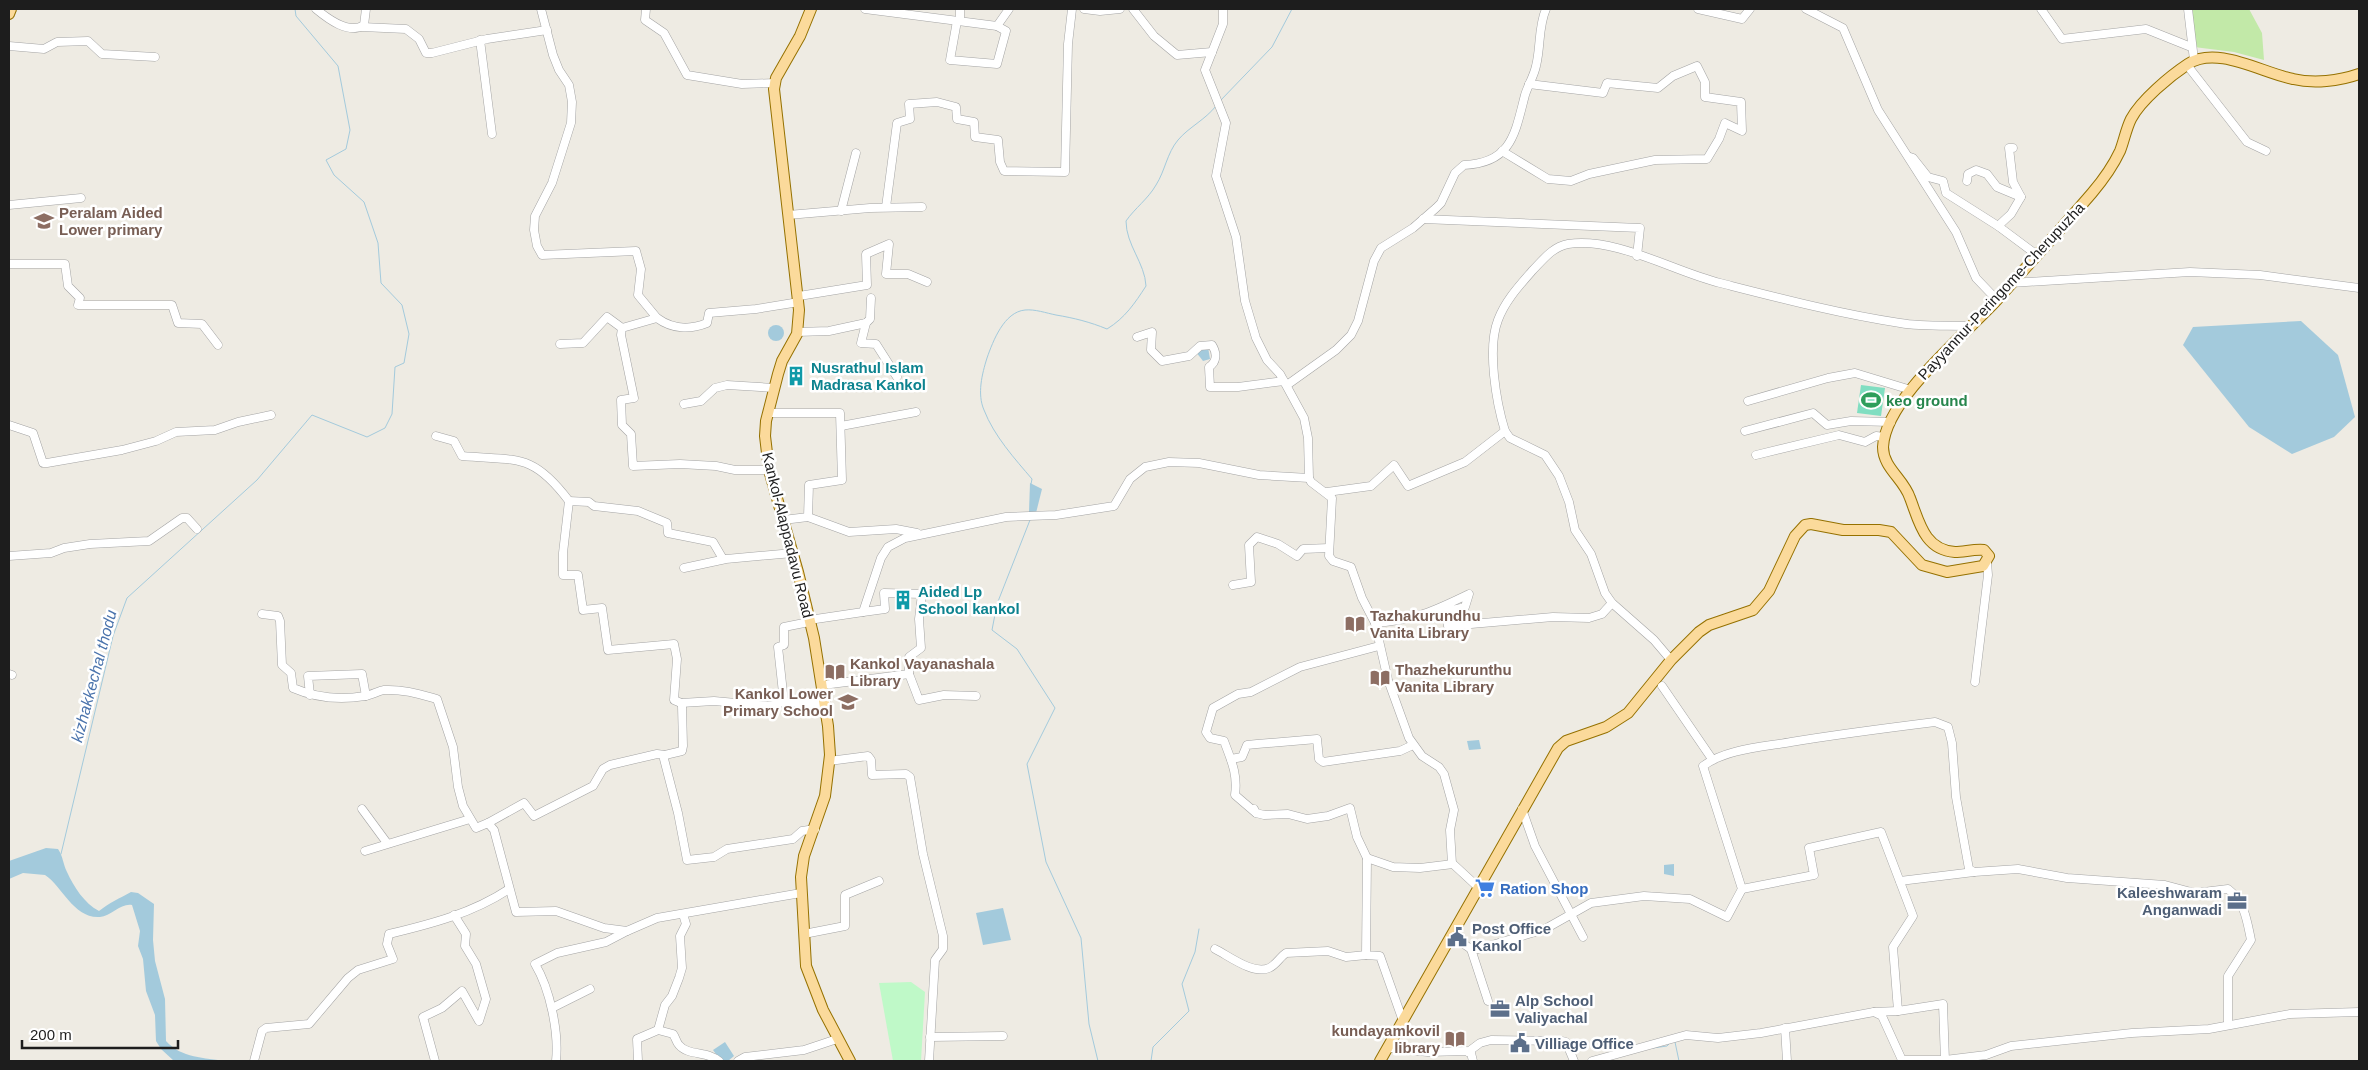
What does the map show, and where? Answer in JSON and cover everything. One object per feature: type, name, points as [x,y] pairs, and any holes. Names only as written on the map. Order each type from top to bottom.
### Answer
[{"type":"main road","points":[[9,14],[11,9]]},
{"type":"main road","name":"Kankol-Alappadavu Road","points":[[811,9],[800,36],[775,83],[775,114],[799,299],[797,332],[782,361],[768,413],[766,436],[769,470],[793,552],[824,685],[826,704],[829,761],[825,796],[815,829],[802,861],[801,893],[806,966],[812,986],[837,1039],[850,1061]]},
{"type":"main road","points":[[2190,63],[2210,58],[2239,62],[2294,80],[2328,80],[2356,77]]},
{"type":"main road","name":"Payyannur-Peringome-Cherupuzha","points":[[1987,562],[1989,556],[1984,550],[1945,550],[1938,548],[1924,535],[1908,492],[1886,462],[1883,454],[1885,437],[1891,422],[1911,390],[1997,300],[2107,173],[2139,106],[2190,63]]},
{"type":"main road","points":[[1380,1061],[1558,748],[1566,741],[1606,728],[1628,713],[1671,660],[1709,625],[1752,610],[1769,591],[1795,536],[1805,525],[1811,524],[1843,530],[1884,530],[1891,532],[1922,565],[1947,572],[1978,567],[1987,562]]},
{"type":"street","points":[[316,9],[344,27],[355,29],[362,27],[406,29],[419,39],[426,53],[480,40],[546,30]]},
{"type":"street","points":[[362,27],[364,25],[366,9]]},
{"type":"street","points":[[541,9],[559,70],[569,85],[572,102],[571,123],[552,183],[535,216],[534,230],[537,246],[542,255],[636,251],[641,269],[638,295],[657,318],[667,326],[699,326],[707,323],[709,314],[756,309],[867,285],[866,254],[889,244],[886,274],[908,274],[927,282]]},
{"type":"street","points":[[646,9],[645,20],[664,33],[687,75],[742,84],[775,83]]},
{"type":"street","points":[[865,9],[958,21],[997,26],[1006,31],[997,64],[950,60],[958,21],[960,9]]},
{"type":"street","points":[[997,26],[1009,9]]},
{"type":"street","points":[[886,208],[897,123],[910,120],[909,104],[937,102],[956,107],[957,120],[974,122],[975,138],[998,140],[1000,162],[1004,171],[1065,172],[1068,44],[1072,9]]},
{"type":"street","points":[[1084,9],[1120,9]]},
{"type":"street","points":[[1133,9],[1154,36],[1177,55],[1212,52]]},
{"type":"street","points":[[1223,9],[1222,24],[1205,70],[1226,124],[1216,176],[1236,237],[1245,300],[1256,338],[1268,360],[1286,383],[1304,418],[1308,438],[1309,478],[1311,482],[1327,492],[1332,498],[1329,556],[1333,560],[1352,567],[1362,598],[1375,623],[1388,680],[1413,745],[1422,756],[1439,767],[1451,795],[1454,810],[1450,830],[1452,864],[1479,888]]},
{"type":"street","points":[[1138,337],[1152,332],[1151,350],[1162,361],[1189,356],[1200,346],[1212,345],[1215,350],[1216,359],[1214,364],[1209,367],[1210,387],[1286,383],[1336,350],[1351,335],[1358,321],[1374,261],[1381,248],[1423,219],[1441,203],[1455,173],[1464,165],[1475,165],[1493,158],[1511,144],[1536,66],[1540,24],[1546,9]]},
{"type":"street","points":[[1698,9],[1742,19],[1750,9]]},
{"type":"street","points":[[1806,9],[1843,28],[1878,110],[1956,232],[1976,278],[1997,300]]},
{"type":"street","points":[[2041,9],[2062,39],[2146,29],[2191,47]]},
{"type":"street","points":[[2188,9],[2191,47],[2190,63],[2247,142],[2266,151]]},
{"type":"street","points":[[480,40],[492,134]]},
{"type":"street","points":[[9,46],[44,50],[57,42],[88,41],[102,54],[155,58]]},
{"type":"street","points":[[1502,151],[1548,179],[1571,181],[1589,174],[1656,160],[1707,159],[1719,139],[1724,123],[1742,131],[1741,102],[1705,97],[1706,82],[1697,66],[1673,76],[1658,88],[1607,83],[1603,92],[1529,84]]},
{"type":"street","points":[[2013,148],[2010,148],[2012,182],[2021,197]]},
{"type":"street","points":[[841,211],[856,153]]},
{"type":"street","points":[[1907,157],[1913,158],[1928,178],[1943,181],[1946,193],[1998,226],[2037,255]]},
{"type":"street","points":[[1967,180],[1968,174],[1976,170],[1987,174],[1997,187],[2021,197]]},
{"type":"street","points":[[1998,226],[2011,214],[2021,197]]},
{"type":"street","points":[[9,205],[81,198]]},
{"type":"street","points":[[788,215],[922,207]]},
{"type":"street","points":[[1423,219],[1640,228],[1637,256]]},
{"type":"street","points":[[1671,660],[1654,640],[1612,603],[1600,582],[1591,554],[1575,530],[1569,502],[1559,476],[1545,455],[1510,438],[1505,431],[1494,362],[1493,335],[1498,319],[1512,294],[1553,249],[1567,244],[1599,244],[1718,283],[1843,312],[1902,324],[1972,326]]},
{"type":"street","points":[[9,264],[65,264],[68,286],[80,298],[78,305],[172,305],[178,323],[202,324],[218,344]]},
{"type":"street","points":[[2011,283],[2136,276],[2164,272],[2190,272],[2260,275],[2359,288]]},
{"type":"street","points":[[871,298],[870,319],[866,323],[861,343],[876,344],[897,377]]},
{"type":"street","points":[[560,344],[583,343],[607,317],[622,328]]},
{"type":"street","points":[[622,328],[657,318]]},
{"type":"street","points":[[797,332],[829,331],[866,323]]},
{"type":"street","points":[[622,328],[621,335],[634,398],[621,400],[622,425],[631,434],[633,466],[680,464],[716,466],[735,470],[769,470]]},
{"type":"street","points":[[1748,401],[1828,378],[1855,373],[1911,390]]},
{"type":"street","points":[[684,404],[701,401],[715,388],[727,386],[774,388]]},
{"type":"street","points":[[841,426],[916,412]]},
{"type":"street","points":[[768,413],[840,413],[842,480],[809,485],[808,517]]},
{"type":"street","points":[[1745,431],[1813,413],[1827,425],[1851,422],[1891,422]]},
{"type":"street","points":[[9,425],[33,433],[40,458],[43,463],[47,463],[122,450],[156,441],[176,432],[215,430],[238,422],[271,415]]},
{"type":"street","points":[[1327,492],[1371,486],[1394,465],[1408,486],[1464,462],[1505,431]]},
{"type":"street","points":[[1756,455],[1839,435],[1865,442],[1876,436],[1885,437]]},
{"type":"street","points":[[436,436],[454,441],[462,456],[513,458],[530,462],[556,483],[569,500],[564,546],[564,575],[578,575],[584,610],[602,608],[608,650],[674,644],[677,659],[674,700],[680,702],[714,702],[769,706],[784,702],[826,704]]},
{"type":"street","points":[[863,612],[876,570],[888,547],[905,538],[1006,517],[1056,515],[1114,506],[1130,478],[1145,467],[1169,462],[1199,463],[1259,475],[1309,478]]},
{"type":"street","points":[[569,500],[589,502],[594,506],[638,511],[667,523],[668,533],[714,542],[723,559]]},
{"type":"street","points":[[783,520],[808,517],[848,532],[896,529],[922,534]]},
{"type":"street","points":[[9,556],[50,553],[64,548],[90,544],[149,541],[182,518],[187,518],[197,529]]},
{"type":"street","points":[[1233,585],[1251,582],[1249,545],[1257,537],[1278,544],[1297,556],[1303,549],[1328,548]]},
{"type":"street","points":[[684,568],[723,559],[793,552]]},
{"type":"street","points":[[1975,682],[1988,575],[1987,562]]},
{"type":"street","points":[[784,702],[778,647],[784,646],[784,627],[809,621],[885,609],[884,593],[922,594],[920,619],[921,648],[909,657],[909,674],[919,700],[944,695],[976,696]]},
{"type":"street","points":[[1375,623],[1401,622],[1424,616],[1470,594],[1465,607],[1445,612],[1448,626],[1553,617],[1589,618],[1602,614],[1612,603]]},
{"type":"street","points":[[262,614],[278,616],[280,621],[282,664],[291,673],[293,688],[310,696],[335,698],[366,696],[382,690],[406,691],[437,699],[453,747],[458,787],[463,806],[476,828],[524,804],[534,816],[563,803],[593,786],[603,769],[610,765],[658,754],[665,755],[682,751],[680,702]]},
{"type":"street","points":[[1366,955],[1367,858],[1357,837],[1350,808],[1328,816],[1308,819],[1288,814],[1264,815],[1256,813],[1235,795],[1237,780],[1224,741],[1210,738],[1206,732],[1213,708],[1238,694],[1251,692],[1300,667],[1379,646]]},
{"type":"street","points":[[310,696],[308,676],[362,674],[366,696]]},
{"type":"street","points":[[824,685],[909,674]]},
{"type":"street","points":[[1662,686],[1712,759]]},
{"type":"street","points":[[1452,936],[1471,949],[1479,950],[1524,936],[1570,916],[1591,903],[1644,896],[1690,899],[1727,917],[1742,889],[1703,766],[1712,759],[1770,746],[1857,731],[1942,723],[1948,727],[1952,743],[1956,797],[1965,855],[1969,869],[1974,872]]},
{"type":"street","points":[[1231,759],[1242,757],[1247,746],[1257,744],[1316,740],[1319,759],[1323,762],[1400,751],[1413,745]]},
{"type":"street","points":[[665,755],[664,765],[678,813],[687,860],[714,857],[727,849],[793,839],[802,831],[815,829]]},
{"type":"street","points":[[829,761],[868,756],[871,760],[872,775],[906,774],[910,777],[923,854],[943,936],[943,949],[935,960],[928,1061]]},
{"type":"street","points":[[1252,806],[1256,813]]},
{"type":"street","points":[[362,809],[387,844]]},
{"type":"street","points":[[1522,809],[1536,846],[1553,876],[1570,916],[1583,937]]},
{"type":"street","points":[[365,851],[470,819]]},
{"type":"street","points":[[488,823],[494,830],[516,912],[556,911],[604,928],[627,931]]},
{"type":"street","points":[[1742,889],[1814,875],[1809,848],[1881,832],[1913,916],[1893,947],[1898,1011]]},
{"type":"street","points":[[1367,858],[1393,867],[1420,868],[1452,864]]},
{"type":"street","points":[[1900,881],[2018,869],[2067,878],[2165,885],[2195,893],[2228,889],[2236,895],[2244,908],[2251,940],[2228,976],[2228,1025]]},
{"type":"street","points":[[804,934],[845,926],[846,895],[879,881]]},
{"type":"street","points":[[254,1061],[262,1031],[266,1028],[309,1024],[348,978],[358,970],[393,959],[387,944],[389,934],[426,925],[487,903],[509,888]]},
{"type":"street","points":[[556,1061],[552,1008],[543,978],[535,964],[557,953],[606,942],[657,918],[801,893]]},
{"type":"street","points":[[658,1030],[665,1005],[672,996],[682,968],[680,936],[686,924],[683,914]]},
{"type":"street","points":[[435,1061],[423,1017],[442,1008],[462,991],[479,1021],[486,999],[476,964],[465,946],[466,934],[454,915]]},
{"type":"street","points":[[1215,949],[1254,969],[1262,970],[1274,965],[1286,952],[1328,951],[1346,957],[1380,956],[1403,1021]]},
{"type":"street","points":[[1471,949],[1488,1001]]},
{"type":"street","points":[[552,1008],[590,989]]},
{"type":"street","points":[[1592,1061],[1686,1035],[1718,1038],[1874,1012],[1898,1011],[1943,1004],[1945,1061]]},
{"type":"street","points":[[1874,1012],[1882,1016],[1902,1060],[1945,1061],[1986,1055],[2011,1046],[2132,1033],[2209,1029],[2290,1014],[2359,1012]]},
{"type":"street","points":[[1785,1028],[1787,1061]]},
{"type":"street","points":[[638,1061],[636,1039],[658,1030],[673,1034],[680,1046],[694,1052],[706,1054],[719,1061]]},
{"type":"street","points":[[930,1037],[1003,1036]]},
{"type":"street","points":[[738,1061],[745,1057],[804,1050],[837,1039]]},
{"type":"street","points":[[1389,1048],[1428,1052],[1468,1052],[1480,1043],[1490,1040],[1562,1041],[1566,1042],[1570,1047],[1574,1061]]},
{"type":"street","points":[[1468,1052],[1471,1052],[1472,1061]]},
{"type":"green space","points":[[2191,9],[2249,9],[2262,33],[2264,60],[2234,52],[2194,47]]},
{"type":"green space","name":"keo ground","points":[[1861,385],[1885,388],[1881,416],[1857,413]]},
{"type":"green space","points":[[911,982],[925,992],[921,1061],[893,1061],[879,983]]},
{"type":"water","points":[[2301,321],[2338,355],[2355,417],[2334,437],[2292,454],[2249,427],[2183,345],[2193,327]]},
{"type":"water","points":[[773,325],[779,325],[784,330],[782,339],[773,341],[768,336],[768,330]]},
{"type":"water","points":[[1208,347],[1210,359],[1203,361],[1196,352]]},
{"type":"water","points":[[1030,483],[1042,489],[1036,513],[1029,512]]},
{"type":"water","points":[[1479,740],[1481,749],[1469,750],[1467,741]]},
{"type":"water","points":[[46,848],[58,849],[76,889],[89,904],[99,911],[131,892],[138,893],[154,904],[153,940],[155,961],[165,999],[166,1041],[172,1047],[186,1054],[226,1061],[174,1061],[161,1049],[156,1041],[155,1015],[146,991],[143,959],[138,946],[140,931],[132,905],[124,906],[104,916],[91,916],[83,913],[69,901],[45,875],[23,873],[9,879],[9,861]]},
{"type":"water","points":[[1674,864],[1674,876],[1664,874],[1664,865]]},
{"type":"water","points":[[1003,908],[1011,940],[983,945],[976,913]]},
{"type":"water","points":[[725,1042],[734,1056],[728,1061],[721,1061],[713,1050]]},
{"type":"waterway","name":"kizhakkechal thodu","points":[[61,854],[113,636],[127,598],[257,480],[312,415],[367,437],[385,428],[392,414],[395,367],[404,363],[409,334],[402,305],[381,283],[378,243],[364,202],[334,175],[326,160],[346,149],[350,130],[338,66],[296,16],[295,9]]},
{"type":"waterway","points":[[1220,101],[1272,47],[1292,9]]},
{"type":"waterway","points":[[1031,484],[1032,479],[999,438],[988,420],[982,404],[982,377],[996,336],[1000,328],[1011,316],[1025,310],[1076,319],[1107,329],[1124,315],[1146,286],[1145,278],[1129,238],[1126,221],[1153,190],[1178,140],[1216,106]]},
{"type":"waterway","points":[[1030,520],[997,604],[992,630],[1017,649],[1055,708],[1027,764],[1046,862],[1081,938],[1089,1024],[1098,1061]]},
{"type":"waterway","points":[[1151,1061],[1153,1047],[1189,1011],[1182,984],[1195,952],[1199,929]]},
{"type":"waterway","points":[[1675,1042],[1679,1061]]},
{"type":"waterway","points":[[1653,1048],[1667,1046],[1670,1043]]},
{"type":"place","name":"Peralam Aided Lower primary","points":[[44,221]]},
{"type":"place","name":"Nusrathul Islam Madrasa Kankol","points":[[796,376]]},
{"type":"place","name":"keo ground","points":[[1871,400]]},
{"type":"place","name":"Aided Lp School kankol","points":[[903,600]]},
{"type":"place","name":"Tazhakurundhu Vanita Library","points":[[1355,624]]},
{"type":"place","name":"Kankol Vayanashala Library","points":[[835,672]]},
{"type":"place","name":"Thazhekurunthu Vanita Library","points":[[1380,678]]},
{"type":"place","name":"Kankol Lower Primary School","points":[[848,702]]},
{"type":"place","name":"Ration Shop","points":[[1485,888]]},
{"type":"place","name":"Kaleeshwaram Anganwadi","points":[[2237,901]]},
{"type":"place","name":"Post Office Kankol","points":[[1457,937]]},
{"type":"place","name":"Alp School Valiyachal","points":[[1500,1009]]},
{"type":"place","name":"kundayamkovil library","points":[[1455,1039]]},
{"type":"place","name":"Villiage Office","points":[[1520,1043]]}]
